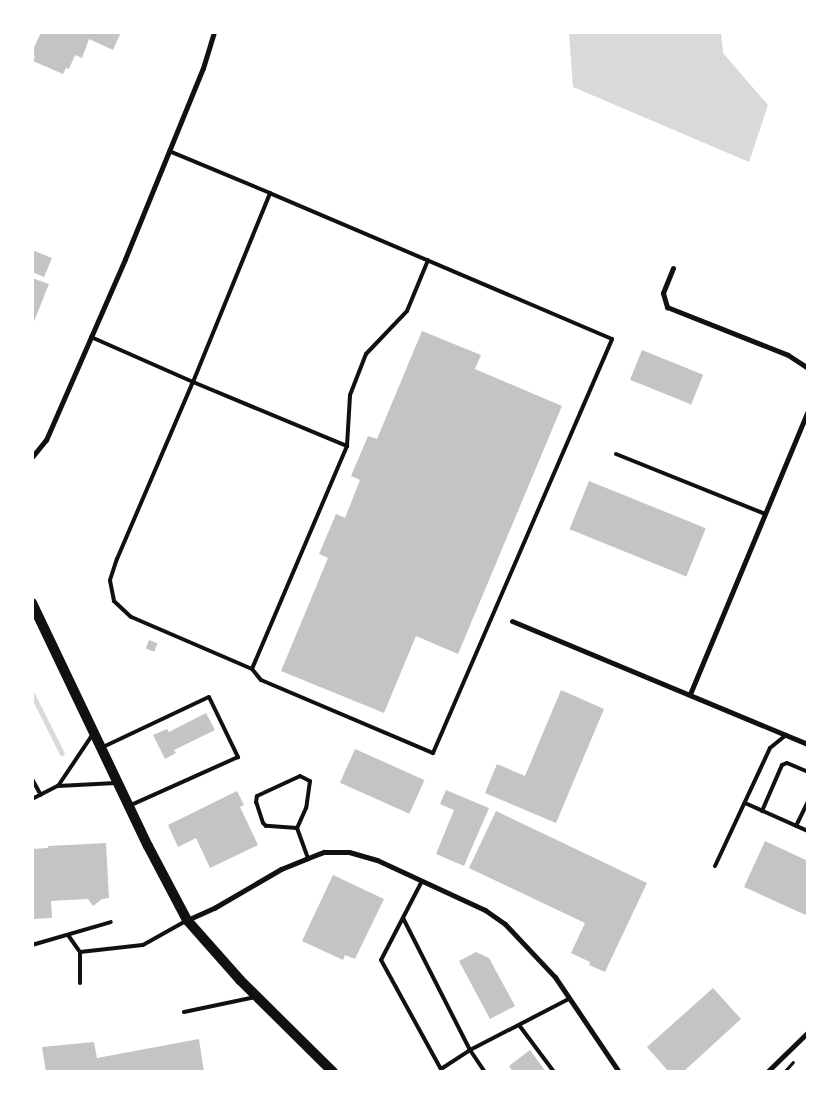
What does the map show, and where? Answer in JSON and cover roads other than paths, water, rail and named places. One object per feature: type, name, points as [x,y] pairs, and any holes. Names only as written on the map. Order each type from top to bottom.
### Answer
[{"type":"main road","points":[[32,603],[129,806],[187,920],[210,949],[333,1072]]},
{"type":"street","points":[[32,457],[46,440],[91,337],[203,68],[214,32]]},
{"type":"street","points":[[674,268],[663,293],[663,299],[667,307],[788,355],[808,368]]},
{"type":"street","points":[[690,694],[808,410]]},
{"type":"street","points":[[512,621],[808,744]]},
{"type":"street","points":[[187,920],[214,908],[281,870],[324,852],[349,852],[377,860],[485,910],[505,924],[555,977],[618,1070]]},
{"type":"street","points":[[767,1072],[808,1032]]},
{"type":"lane","points":[[169,152],[270,193],[612,339],[434,753],[261,680],[252,669],[131,617],[114,601],[110,580],[117,559],[193,382],[270,193]]},
{"type":"lane","points":[[252,669],[347,446],[350,395],[366,354],[407,311],[428,260]]},
{"type":"lane","points":[[91,337],[347,446]]},
{"type":"lane","points":[[616,454],[764,514]]},
{"type":"lane","points":[[101,748],[209,697],[238,756],[129,806]]},
{"type":"lane","points":[[58,786],[94,732]]},
{"type":"lane","points":[[715,866],[770,748],[786,735]]},
{"type":"lane","points":[[762,811],[782,765],[787,763],[808,772]]},
{"type":"lane","points":[[297,828],[266,826],[263,823],[256,802],[256,796],[300,776],[310,781],[306,808],[297,828],[308,858]]},
{"type":"lane","points":[[32,779],[41,795]]},
{"type":"lane","points":[[32,800],[58,786],[118,782]]},
{"type":"lane","points":[[796,826],[808,801]]},
{"type":"lane","points":[[745,804],[808,831]]},
{"type":"lane","points":[[422,881],[381,960],[442,1070],[470,1050],[570,999]]},
{"type":"lane","points":[[403,918],[470,1050],[485,1072]]},
{"type":"lane","points":[[80,952],[142,945],[187,920]]},
{"type":"lane","points":[[32,945],[111,922]]},
{"type":"lane","points":[[68,936],[80,952],[80,983]]},
{"type":"lane","points":[[184,1012],[257,997]]},
{"type":"lane","points":[[519,1025],[554,1072]]},
{"type":"waterway","points":[[32,693],[62,753]]}]
